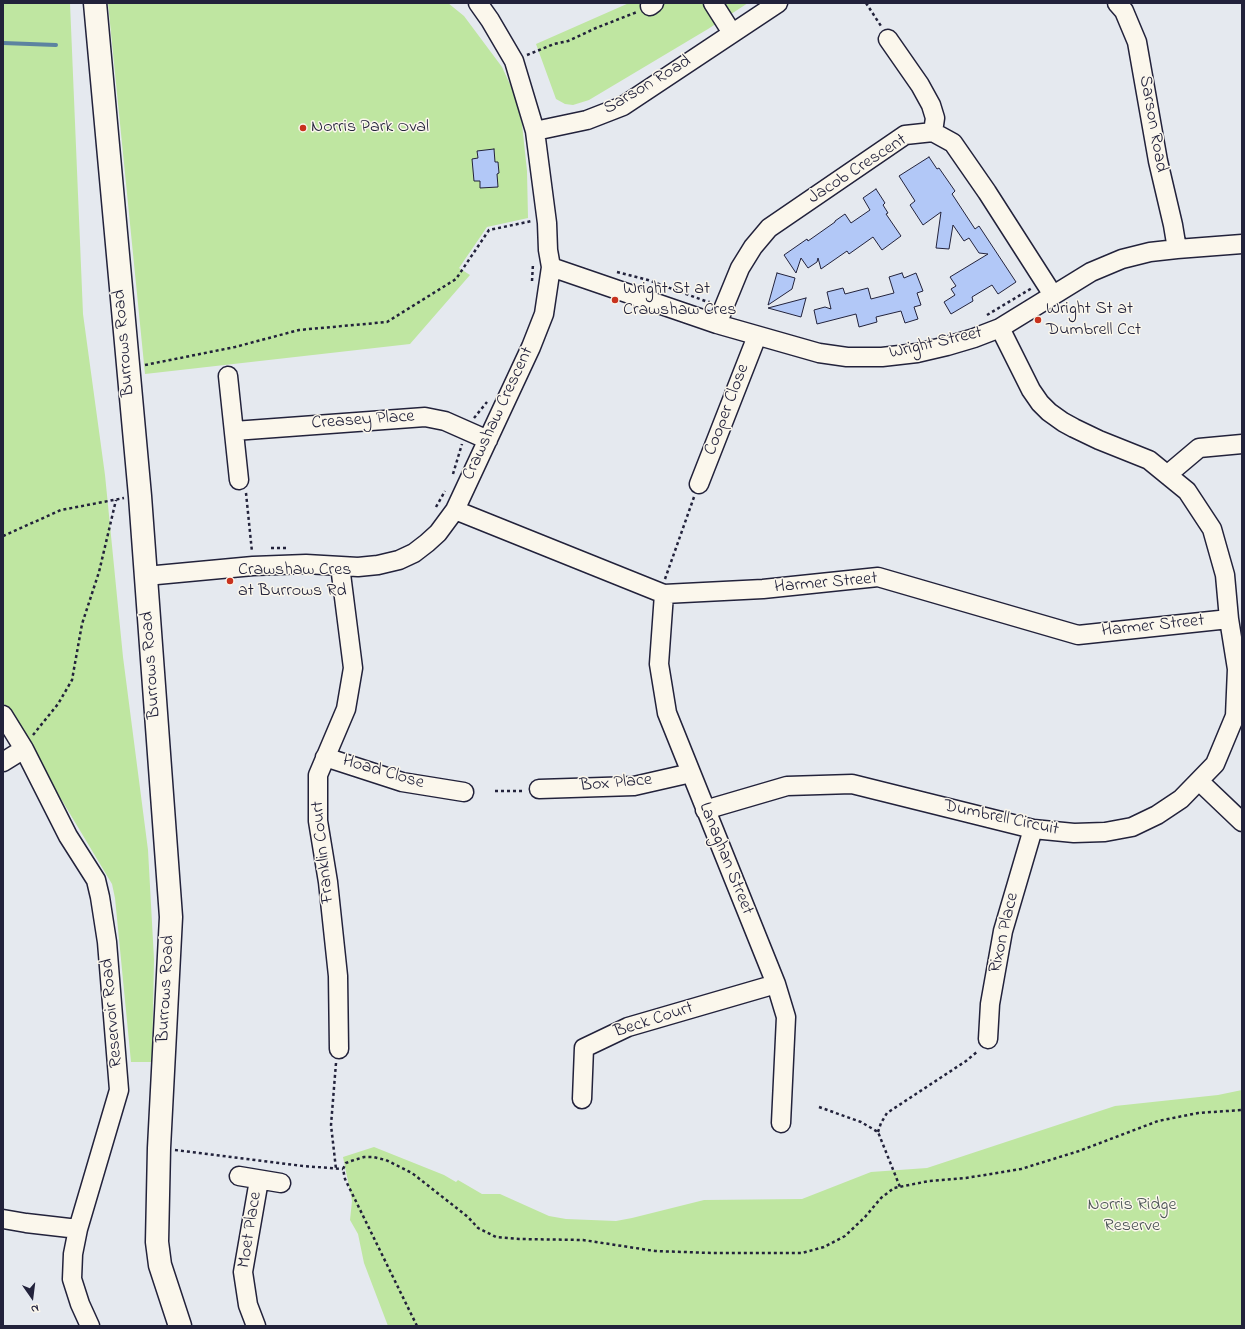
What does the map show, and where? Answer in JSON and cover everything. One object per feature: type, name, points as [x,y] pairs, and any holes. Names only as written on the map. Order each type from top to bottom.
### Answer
[{"type":"main road","name":"Burrows Road","points":[[95,3],[146,576],[171,917],[159,1148],[157,1242],[160,1265],[180,1326]]},
{"type":"street","name":"Crawshaw Crescent","points":[[146,576],[252,558],[340,566],[358,567],[378,565],[399,560],[414,553],[438,533],[455,510],[531,347],[544,314],[549,258],[547,223],[535,131],[514,61],[490,20],[478,3]]},
{"type":"street","points":[[713,3],[732,33]]},
{"type":"street","name":"Sarson Road","points":[[535,131],[587,120],[623,106],[778,3]]},
{"type":"street","name":"Sarson Road","points":[[1118,3],[1124,12],[1137,42],[1158,161],[1177,249]]},
{"type":"street","points":[[888,39],[920,85],[931,106],[935,118],[933,132]]},
{"type":"street","name":"Jacob Crescent","points":[[717,324],[740,268],[753,247],[769,228],[905,136],[933,132],[953,143],[987,192],[1052,295]]},
{"type":"street","name":"Wright Street","points":[[549,258],[717,324],[756,336],[818,353],[847,357],[882,357],[917,353],[947,346],[1000,328],[1091,272],[1122,259],[1150,252],[1242,244]]},
{"type":"street","name":"Dumbrell Circuit","points":[[705,810],[787,786],[852,784],[1033,829],[1074,833],[1105,832],[1132,827],[1157,815],[1181,799],[1215,764],[1235,716],[1239,668],[1229,619],[1225,575],[1212,529],[1187,491],[1149,460],[1099,440],[1074,428],[1049,412],[1031,390],[1000,328]]},
{"type":"street","name":"Cooper Close","points":[[697,489],[756,336]]},
{"type":"street","points":[[228,376],[242,484]]},
{"type":"street","name":"Creasey Place","points":[[234,431],[424,416],[445,421],[488,440]]},
{"type":"street","points":[[1167,475],[1199,448],[1242,444]]},
{"type":"street","name":"Harmer Street","points":[[455,510],[664,589],[763,589],[878,577],[1078,635],[1229,619]]},
{"type":"street","name":"Franklin Court","points":[[339,1049],[338,976],[328,882],[318,821],[318,775],[346,709],[353,668],[340,566]]},
{"type":"street","name":"Lanaghan Street","points":[[664,589],[659,664],[667,713],[776,984],[786,1018],[781,1123]]},
{"type":"street","name":"Reservoir Road","points":[[3,715],[24,749],[68,836],[96,880],[107,942],[120,1090],[78,1229],[73,1254],[72,1279],[80,1304],[90,1326]]},
{"type":"street","points":[[3,762],[24,749]]},
{"type":"street","name":"Hoad Close","points":[[325,757],[402,782],[464,792]]},
{"type":"street","name":"Box Place","points":[[532,790],[634,786],[691,773]]},
{"type":"street","points":[[1199,781],[1242,822]]},
{"type":"street","name":"Rixon Place","points":[[988,1039],[990,1004],[1002,931],[1033,829]]},
{"type":"street","name":"Beck Court","points":[[582,1099],[584,1048],[628,1027],[776,984]]},
{"type":"street","name":"Moet Place","points":[[239,1176],[281,1184]]},
{"type":"street","name":"Moet Place","points":[[256,1326],[248,1305],[243,1272],[259,1180]]},
{"type":"street","points":[[3,1219],[78,1229]]},
{"type":"path","points":[[866,3],[888,39]]},
{"type":"path","points":[[514,61],[554,44],[568,41],[652,4]]},
{"type":"path","points":[[145,365],[235,347],[299,330],[387,322],[456,279],[489,230],[532,221],[532,214]]},
{"type":"path","points":[[532,283],[534,251],[549,258]]},
{"type":"path","points":[[612,270],[648,280],[708,302],[719,299],[726,302]]},
{"type":"path","points":[[985,316],[1032,288],[1034,280],[1040,277]]},
{"type":"path","points":[[451,480],[463,439],[470,423],[489,399]]},
{"type":"path","points":[[242,484],[252,558]]},
{"type":"path","points":[[434,511],[448,486]]},
{"type":"path","points":[[664,589],[697,489]]},
{"type":"path","points":[[3,536],[61,510],[123,498]]},
{"type":"path","points":[[24,749],[36,730],[58,704],[72,680],[82,624],[99,572],[116,500]]},
{"type":"path","points":[[267,548],[289,548]]},
{"type":"path","points":[[252,558],[259,549]]},
{"type":"path","points":[[495,791],[532,790]]},
{"type":"path","points":[[878,1132],[887,1113],[966,1061],[978,1051],[988,1039]]},
{"type":"path","points":[[336,1169],[332,1119],[339,1049]]},
{"type":"path","points":[[819,1107],[861,1122],[878,1132],[900,1187]]},
{"type":"path","points":[[417,1326],[345,1179],[343,1169],[346,1163],[364,1157],[373,1157],[386,1160],[412,1173],[468,1217],[478,1228],[496,1236],[519,1239],[583,1240],[656,1251],[712,1253],[802,1253],[824,1247],[845,1236],[865,1217],[881,1198],[894,1188],[929,1181],[966,1178],[1021,1169],[1079,1151],[1158,1121],[1198,1113],[1242,1110]]},
{"type":"path","points":[[159,1148],[303,1166],[343,1169]]},
{"type":"green space","points":[[3,3],[70,3],[83,314],[105,475],[123,657],[148,850],[154,959],[152,1062],[131,1062],[115,898],[112,884],[3,702]]},
{"type":"green space","points":[[108,3],[448,3],[464,16],[502,67],[514,93],[522,124],[527,171],[528,218],[487,227],[459,268],[470,275],[410,344],[145,374]]},
{"type":"green space","points":[[629,3],[748,3],[708,29],[589,100],[573,105],[565,104],[556,99],[536,44]]},
{"type":"green space","name":"Norris Ridge Reserve","points":[[1242,1090],[1242,1326],[388,1326],[364,1263],[358,1234],[350,1220],[352,1201],[343,1157],[374,1147],[444,1175],[456,1182],[458,1180],[482,1194],[500,1194],[549,1216],[566,1219],[616,1221],[704,1200],[802,1199],[871,1172],[927,1168],[1115,1106],[1218,1095]]},
{"type":"building","points":[[494,149],[495,162],[498,162],[498,187],[480,188],[480,181],[474,181],[472,159],[478,158],[477,151]]},
{"type":"building","points":[[929,157],[937,169],[939,168],[955,191],[952,194],[975,229],[979,226],[1016,282],[998,294],[992,285],[972,297],[973,301],[951,314],[944,302],[955,295],[951,289],[956,286],[950,277],[988,254],[979,253],[969,238],[964,241],[953,225],[949,249],[936,248],[941,212],[923,225],[910,205],[915,201],[899,176]]},
{"type":"building","points":[[876,189],[885,203],[883,205],[888,213],[886,214],[901,236],[882,250],[873,237],[849,254],[847,251],[821,269],[818,258],[817,262],[808,268],[801,258],[796,273],[784,255],[807,239],[808,241],[845,214],[851,223],[870,210],[863,198]]},
{"type":"building","points":[[777,273],[795,278],[792,289],[768,305]]},
{"type":"building","points":[[902,273],[904,278],[916,273],[923,291],[917,293],[921,305],[914,307],[918,319],[905,323],[901,311],[876,317],[877,322],[859,327],[856,314],[817,324],[814,310],[825,307],[831,309],[827,292],[843,288],[845,294],[868,288],[871,299],[894,293],[889,277]]},
{"type":"building","points":[[806,298],[801,317],[768,308]]},
{"type":"waterway","points":[[3,43],[56,45]]},
{"type":"place","name":"Norris Park Oval","points":[[303,128]]},
{"type":"place","name":"Wright St at Crawshaw Cres","points":[[615,300]]},
{"type":"place","name":"Wright St at Dumbrell Cct","points":[[1038,320]]},
{"type":"place","name":"Crawshaw Cres at Burrows Rd","points":[[230,581]]}]
